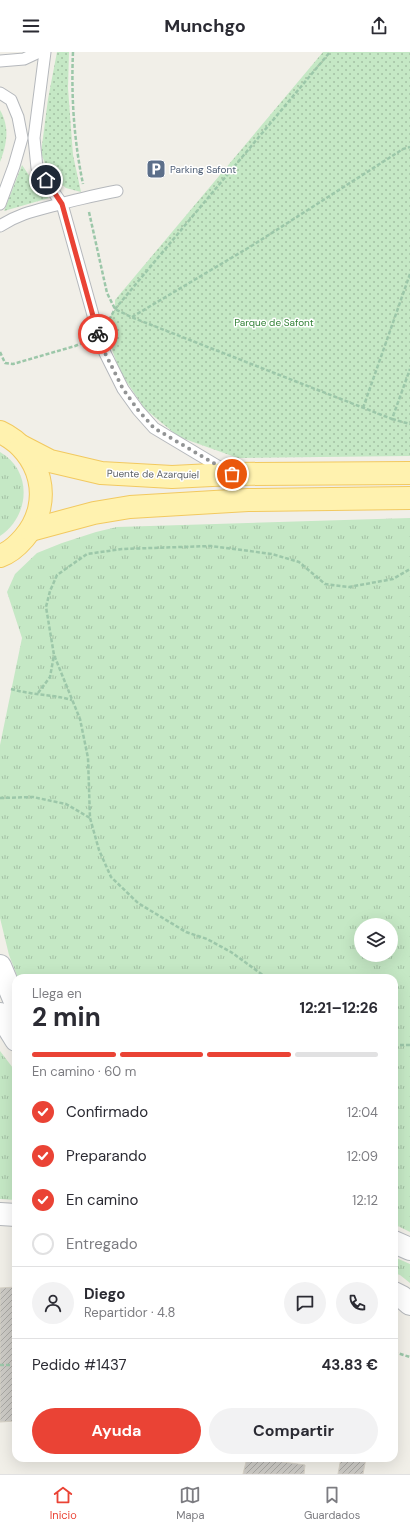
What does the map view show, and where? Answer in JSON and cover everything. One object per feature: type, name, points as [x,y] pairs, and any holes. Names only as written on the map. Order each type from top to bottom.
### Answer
[{"type":"main road","points":[[0,432],[10,436],[21,446],[35,464],[41,486],[40,509],[31,530],[18,545],[1,557]]},
{"type":"main road","name":"Puente de Azarquiel","points":[[21,446],[50,461],[101,473],[172,477],[232,474],[406,473]]},
{"type":"main road","points":[[31,530],[94,513],[130,506],[248,500],[406,498]]},
{"type":"street","points":[[0,966],[12,994]]},
{"type":"street","points":[[0,1014],[12,1034]]},
{"type":"street","points":[[0,1214],[12,1215]]},
{"type":"street","points":[[398,1244],[410,1249]]},
{"type":"street","points":[[398,1296],[410,1304]]},
{"type":"lane","points":[[0,61],[24,59],[39,52]]},
{"type":"lane","points":[[45,52],[34,138],[37,168],[62,204],[105,353],[123,389],[138,410],[154,428],[232,474]]},
{"type":"lane","points":[[0,93],[11,100],[18,117],[22,138],[14,166],[0,204]]},
{"type":"lane","points":[[0,226],[21,214],[85,197],[117,191]]},
{"type":"path","points":[[0,352],[5,363],[13,364],[75,346],[91,339],[98,333],[111,317],[115,309],[330,52]]},
{"type":"path","points":[[131,317],[254,246],[403,149],[410,147]]},
{"type":"path","points":[[363,408],[410,274]]},
{"type":"path","points":[[115,309],[131,317],[363,408],[410,424]]},
{"type":"path","points":[[392,419],[410,369]]},
{"type":"path","points":[[261,974],[231,952],[207,939],[186,932],[138,903],[111,877],[99,850],[90,818],[88,758],[80,719],[54,654],[46,607],[50,591],[57,575],[87,554],[122,549],[211,546],[272,554],[299,562],[325,584],[349,588],[393,579],[410,569]]},
{"type":"path","points":[[37,693],[50,677],[54,654]]},
{"type":"path","points":[[10,689],[73,700]]},
{"type":"path","points":[[0,798],[34,797],[66,804],[90,818]]},
{"type":"path","points":[[398,1045],[410,1046]]},
{"type":"path","points":[[398,1353],[410,1357]]},
{"type":"path","points":[[0,1365],[12,1366]]},
{"type":"green space","points":[[57,52],[69,52],[68,88],[73,155],[81,192],[66,188],[49,174],[41,153],[48,99]]},
{"type":"green space","name":"Parque de Safont","points":[[323,52],[410,52],[410,456],[238,458],[179,437],[145,409],[120,372],[104,327],[115,309],[115,300]]},
{"type":"green space","points":[[0,110],[5,123],[6,142],[0,162]]},
{"type":"green space","points":[[22,165],[41,193],[49,198],[4,211]]},
{"type":"green space","points":[[0,452],[11,460],[18,470],[24,494],[22,506],[17,517],[10,527],[0,536]]},
{"type":"green space","points":[[410,518],[410,1232],[398,1226],[398,974],[16,974],[9,955],[0,918],[0,745],[22,638],[7,592],[15,574],[37,553],[62,543],[117,527]]},
{"type":"green space","points":[[0,1051],[12,1067],[12,1200],[0,1199]]},
{"type":"green space","points":[[398,1259],[410,1264],[410,1283],[398,1274]]},
{"type":"building","points":[[12,1287],[12,1421],[0,1422],[0,1288]]},
{"type":"building","points":[[246,1462],[283,1462],[305,1465],[304,1474],[243,1474]]},
{"type":"building","points":[[340,1462],[365,1462],[363,1474],[338,1474]]},
{"type":"way so far","points":[[98,334],[105,353],[123,389],[138,410],[154,428],[232,474]]},
{"type":"place","name":"Parking Safont","points":[[156,169]]},
{"type":"route","points":[[46,180],[62,204],[78,257],[98,334]]}]
